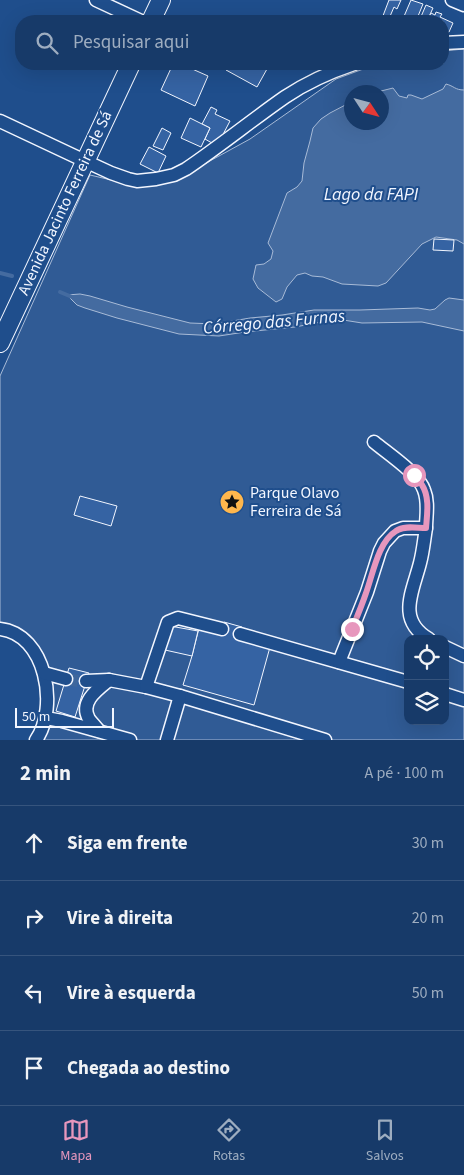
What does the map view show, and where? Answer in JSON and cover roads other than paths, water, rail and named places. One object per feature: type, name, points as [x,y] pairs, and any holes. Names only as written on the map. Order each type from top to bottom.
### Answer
[{"type":"main road","points":[[154,15],[161,0]]},
{"type":"main road","name":"Avenida Jacinto Ferreira de Sá","points":[[0,343],[128,70]]},
{"type":"street","points":[[96,0],[128,15]]},
{"type":"street","points":[[452,0],[464,5]]},
{"type":"street","points":[[449,43],[464,42]]},
{"type":"street","points":[[0,121],[112,173],[138,181],[156,179],[186,170],[286,97],[315,80],[338,70]]},
{"type":"street","points":[[374,442],[414,475],[422,484],[426,497],[426,528],[420,561],[408,606],[410,618],[416,629],[423,635]]},
{"type":"street","points":[[339,662],[384,544],[396,531],[403,528],[426,528]]},
{"type":"street","points":[[146,687],[168,622],[178,618],[222,629]]},
{"type":"street","points":[[0,629],[18,634],[23,638],[44,673],[47,689],[46,718],[42,731],[36,740]]},
{"type":"street","points":[[240,634],[404,681]]},
{"type":"street","points":[[449,649],[464,656]]},
{"type":"street","points":[[44,673],[66,679]]},
{"type":"street","points":[[99,731],[89,719],[86,709],[92,695],[109,680]]},
{"type":"street","points":[[86,681],[109,680],[146,687],[325,740]]},
{"type":"street","points":[[449,695],[464,700]]},
{"type":"street","points":[[168,740],[180,696]]},
{"type":"street","points":[[46,718],[130,740]]},
{"type":"water","name":"Lago da FAPI","points":[[446,84],[464,90],[464,244],[457,240],[436,237],[422,244],[386,283],[378,286],[342,284],[305,273],[297,275],[287,287],[282,299],[276,302],[258,288],[253,279],[256,265],[264,264],[271,259],[273,251],[268,243],[287,193],[297,187],[302,181],[304,163],[313,128],[321,119],[344,106],[344,130],[389,130],[389,89],[393,88],[399,96],[407,98],[408,95],[411,95],[422,99],[443,89]]},
{"type":"water","points":[[80,294],[190,323],[215,324],[314,310],[418,308],[430,310],[435,309],[449,298],[464,300],[464,331],[422,322],[362,323],[337,319],[295,327],[219,336],[179,334],[85,308],[77,305],[67,295]]},
{"type":"waterway","name":"Córrego das Furnas","points":[[0,273],[12,276]]},
{"type":"waterway","name":"Córrego das Furnas","points":[[60,292],[72,297]]},
{"type":"tunnel","points":[[66,679],[86,681]]},
{"type":"place","name":"Parque Olavo Ferreira de Sá","points":[[232,502]]}]
